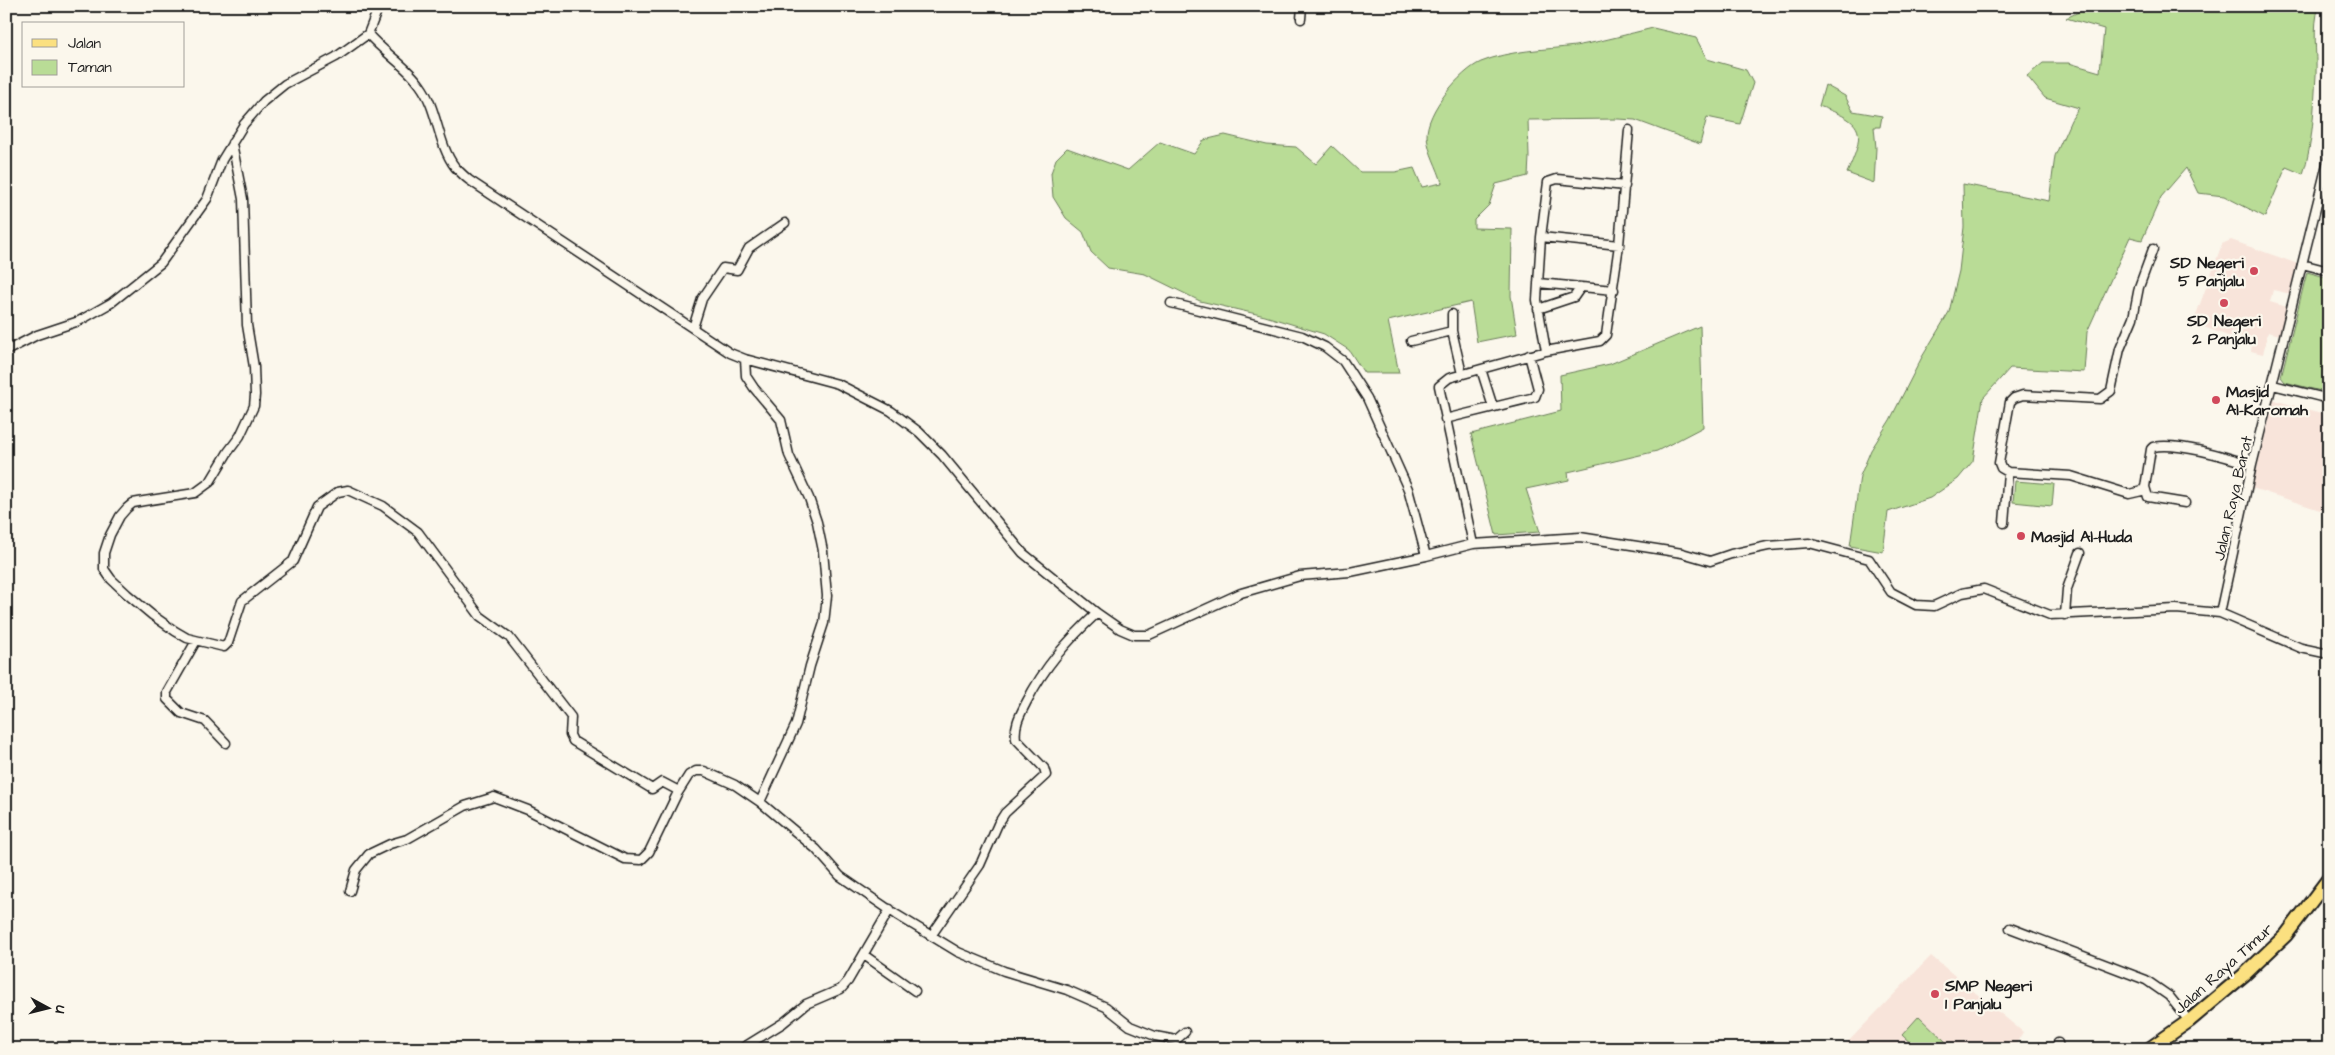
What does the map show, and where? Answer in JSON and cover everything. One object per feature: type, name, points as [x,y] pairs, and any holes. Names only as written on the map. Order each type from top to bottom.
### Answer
[{"type":"main road","name":"Jalan Raya Timur","points":[[2149,1049],[2189,1022],[2245,974],[2286,935],[2329,878]]},
{"type":"street","points":[[6,351],[37,335],[79,321],[103,307],[161,263],[207,198],[232,143],[244,124],[272,93],[315,67],[336,57],[368,34],[378,6]]},
{"type":"street","points":[[1301,19],[1302,6]]},
{"type":"street","points":[[368,34],[381,50],[421,85],[427,96],[448,154],[455,167],[469,180],[593,264],[730,352],[745,359],[838,384],[891,411],[919,432],[942,456],[1023,553],[1097,613],[1134,635],[1148,635],[1249,590],[1300,576],[1350,572],[1473,544],[1580,537],[1682,553],[1710,561],[1731,554],[1768,546],[1809,544],[1869,559],[1891,592],[1910,604],[1934,606],[1962,593],[1984,589],[2013,599],[2043,614],[2065,615],[2176,609],[2220,613],[2302,648],[2329,654]]},
{"type":"street","points":[[1473,544],[1439,386],[1444,380],[1462,374],[1546,351],[1604,339],[1608,332],[1614,290],[1629,130]]},
{"type":"street","points":[[232,143],[243,199],[244,280],[247,325],[255,380],[254,406],[240,436],[210,482],[195,493],[133,503],[120,516],[114,527],[103,561],[104,569],[111,579],[133,600],[175,631],[196,641],[221,647],[226,645],[240,604],[294,561],[314,510],[338,492],[354,492],[383,506],[423,538],[480,616],[509,637],[571,717],[570,735],[573,741],[652,789],[662,782],[679,791]]},
{"type":"street","name":"Jalan Raya Barat","points":[[2220,613],[2252,465],[2329,156]]},
{"type":"street","points":[[1546,351],[1538,309],[1538,283],[1548,185],[1551,180],[1557,179],[1625,186]]},
{"type":"street","points":[[693,328],[702,299],[723,268],[737,270],[749,248],[785,223]]},
{"type":"street","points":[[1542,237],[1619,245]]},
{"type":"street","points":[[2146,487],[2142,491],[2129,494],[2071,476],[2008,472],[2001,468],[1999,463],[2010,402],[2014,398],[2024,395],[2100,399],[2111,390],[2120,349],[2133,318],[2139,287],[2153,249]]},
{"type":"street","points":[[2302,264],[2329,271]]},
{"type":"street","points":[[1538,283],[1614,290]]},
{"type":"street","points":[[1538,309],[1574,297],[1581,287]]},
{"type":"street","points":[[1171,303],[1302,336],[1320,344],[1343,361],[1367,398],[1408,490],[1426,556]]},
{"type":"street","points":[[1452,314],[1452,331],[1462,374]]},
{"type":"street","points":[[1411,341],[1452,331]]},
{"type":"street","points":[[1445,419],[1535,397],[1538,394],[1529,356]]},
{"type":"street","points":[[745,359],[746,376],[780,420],[789,455],[814,514],[823,551],[827,596],[824,623],[810,666],[796,724],[760,802]]},
{"type":"street","points":[[1481,369],[1494,407]]},
{"type":"street","points":[[2273,385],[2329,400]]},
{"type":"street","points":[[2185,502],[2149,497],[2146,487],[2151,449],[2157,446],[2218,455],[2252,465]]},
{"type":"street","points":[[2004,523],[2008,472]]},
{"type":"street","points":[[2065,615],[2067,589],[2080,553]]},
{"type":"street","points":[[931,936],[980,865],[998,824],[1005,813],[1046,775],[1044,768],[1016,739],[1016,725],[1038,680],[1054,657],[1074,634],[1097,613]]},
{"type":"street","points":[[196,641],[167,692],[167,699],[181,713],[205,721],[226,743]]},
{"type":"street","points":[[350,891],[356,870],[370,854],[390,844],[406,839],[465,806],[494,796],[528,810],[625,859],[641,860],[649,852],[679,791],[692,772],[704,771],[735,785],[760,802],[816,849],[840,876],[931,936],[967,956],[1097,1003],[1130,1026],[1155,1036],[1176,1040],[1185,1032]]},
{"type":"street","points":[[741,1049],[783,1023],[806,1004],[840,989],[864,955],[890,910]]},
{"type":"street","points":[[2010,928],[2146,980],[2169,996],[2189,1022]]},
{"type":"street","points":[[864,955],[915,992]]},
{"type":"shaded area","points":[[2231,240],[2298,264],[2291,294],[2273,290],[2270,302],[2287,307],[2280,335],[2268,332],[2263,354],[2251,351],[2252,345],[2193,323],[2222,244]]},
{"type":"shaded area","points":[[2274,400],[2329,415],[2329,503],[2326,512],[2252,488]]},
{"type":"shaded area","name":"SMP Negeri 1 Panjalu","points":[[1931,956],[2023,1032],[2013,1049],[1841,1049]]},
{"type":"green space","points":[[2091,6],[2319,6],[2315,31],[2316,75],[2313,125],[2303,174],[2286,167],[2265,217],[2224,196],[2198,193],[2186,168],[2161,197],[2142,240],[2130,237],[2087,332],[2084,372],[2010,368],[1983,398],[1973,461],[1958,479],[1930,498],[1888,512],[1883,552],[1850,546],[1860,476],[1871,450],[1890,420],[1922,357],[1949,312],[1959,271],[1964,227],[1963,184],[2049,201],[2055,156],[2071,120],[2079,108],[2045,98],[2027,76],[2043,63],[2069,63],[2100,72],[2104,29],[2066,18]]},
{"type":"green space","points":[[1653,28],[1696,38],[1707,59],[1746,70],[1753,83],[1740,124],[1707,117],[1700,144],[1635,120],[1528,120],[1528,176],[1496,184],[1489,205],[1474,220],[1474,228],[1512,229],[1511,296],[1517,334],[1477,342],[1471,302],[1388,321],[1399,373],[1364,373],[1349,350],[1324,334],[1265,316],[1200,301],[1145,274],[1108,268],[1091,252],[1083,232],[1066,218],[1053,197],[1051,173],[1056,159],[1067,148],[1128,170],[1160,142],[1194,154],[1204,140],[1225,135],[1267,145],[1296,147],[1316,164],[1332,146],[1360,172],[1395,172],[1414,168],[1422,187],[1442,183],[1429,148],[1428,126],[1438,104],[1446,93],[1454,83],[1473,67],[1481,62],[1504,55],[1575,46]]},
{"type":"green space","points":[[1825,85],[1845,96],[1853,111],[1882,116],[1880,127],[1874,127],[1876,148],[1874,183],[1847,173],[1857,146],[1859,137],[1857,129],[1845,117],[1819,106]]},
{"type":"green space","points":[[2307,272],[2329,278],[2329,393],[2285,382],[2281,377]]},
{"type":"green space","points":[[1700,326],[1703,427],[1657,451],[1568,472],[1569,480],[1526,489],[1540,532],[1496,535],[1471,434],[1561,411],[1560,375],[1610,364]]},
{"type":"green space","points":[[2015,481],[2054,484],[2052,506],[2013,502]]},
{"type":"green space","points":[[1919,1016],[1948,1044],[1944,1049],[1917,1049],[1902,1035]]},
{"type":"place","name":"SD Negeri 5 Panjalu","points":[[2254,271]]},
{"type":"place","name":"SD Negeri 2 Panjalu","points":[[2224,303]]},
{"type":"place","name":"Masjid Al-Karomah","points":[[2216,400]]},
{"type":"place","name":"Masjid Al-Huda","points":[[2021,536]]},
{"type":"place","name":"SMP Negeri 1 Panjalu","points":[[1935,994]]}]
